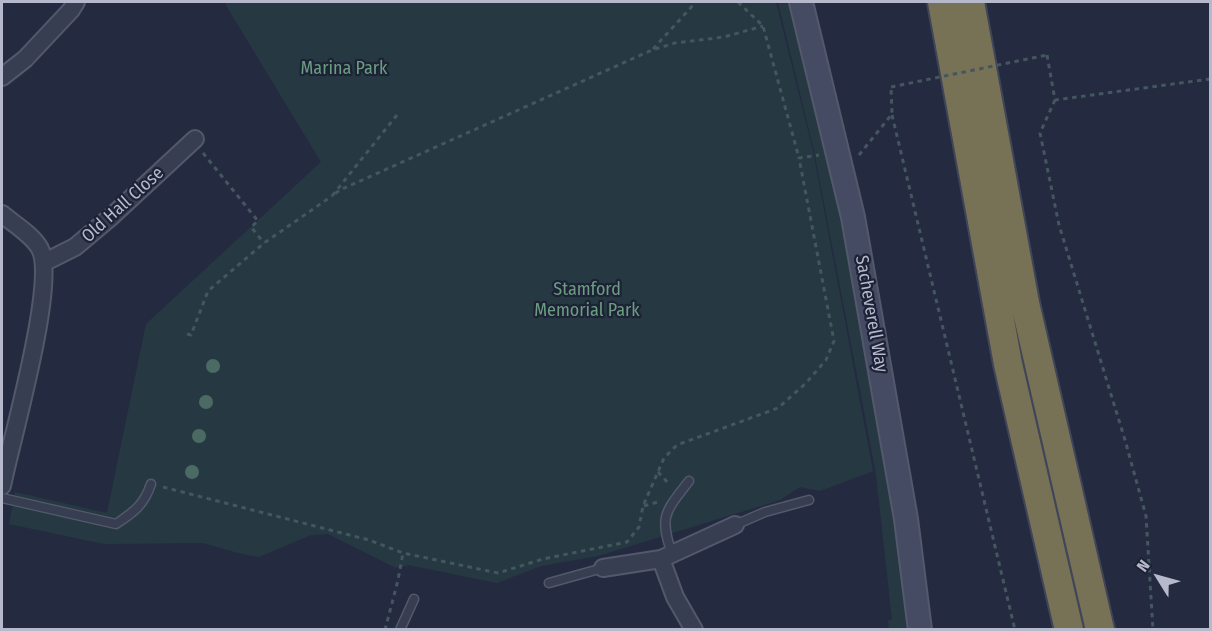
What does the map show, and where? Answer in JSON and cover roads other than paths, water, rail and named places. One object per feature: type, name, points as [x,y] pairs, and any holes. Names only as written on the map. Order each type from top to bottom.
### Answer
[{"type":"highway","points":[[942,2],[1008,364],[1069,630]]},
{"type":"highway","points":[[970,2],[1025,303],[1100,630]]},
{"type":"street","points":[[2,77],[25,59],[76,2]]},
{"type":"street","name":"Sacheverell Way","points":[[801,2],[853,217],[906,519],[920,630]]},
{"type":"street","name":"Old Hall Close","points":[[45,262],[75,247],[195,139]]},
{"type":"street","points":[[2,214],[39,247],[45,262],[39,325],[6,442],[2,486]]},
{"type":"street","points":[[603,568],[667,557],[735,525]]},
{"type":"street","points":[[667,557],[675,597],[694,630]]},
{"type":"lane","points":[[667,557],[665,516],[689,481]]},
{"type":"lane","points":[[2,498],[116,524],[131,514],[145,500],[151,484]]},
{"type":"lane","points":[[735,525],[765,512],[809,500]]},
{"type":"lane","points":[[549,583],[603,568]]},
{"type":"lane","points":[[400,630],[414,599]]},
{"type":"park label","name":"Marina Park","points":[[344,69]]},
{"type":"park label","name":"Stamford Memorial Park","points":[[587,300]]}]
